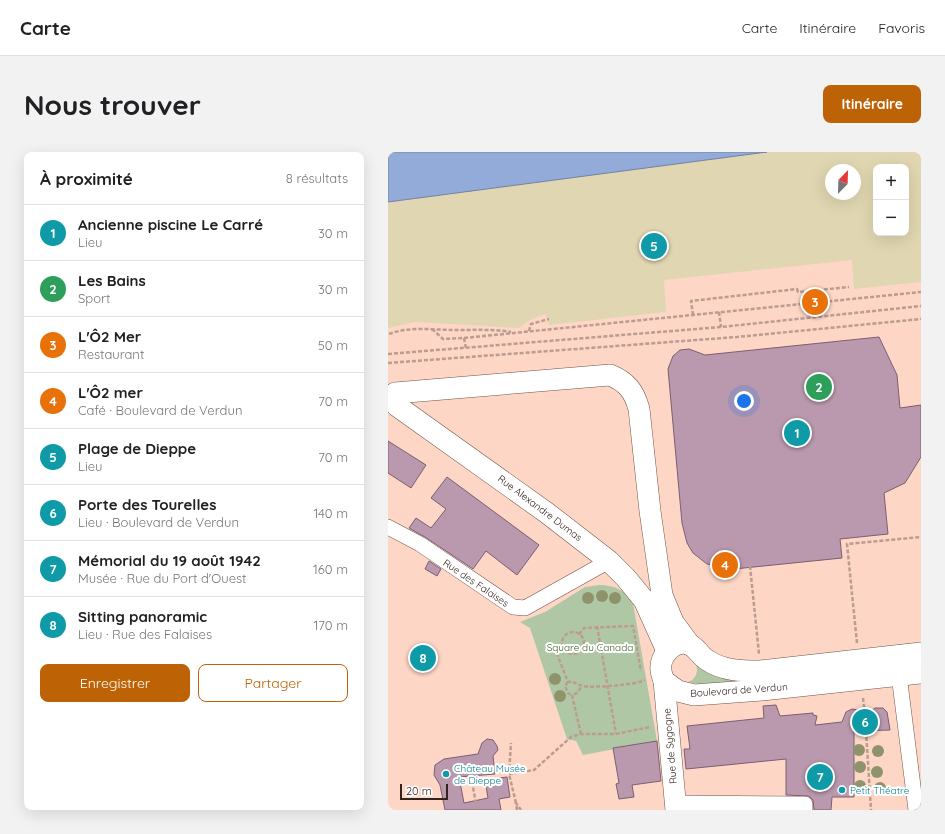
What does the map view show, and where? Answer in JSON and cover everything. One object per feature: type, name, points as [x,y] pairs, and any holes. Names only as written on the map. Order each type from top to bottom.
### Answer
[{"type":"street","name":"Boulevard de Verdun","points":[[391,393],[610,375],[621,380],[635,395],[639,408],[650,512],[662,595],[673,622],[690,645],[706,660],[718,666],[736,671],[760,671],[921,653]]},
{"type":"street","name":"Rue Alexandre Dumas","points":[[391,393],[397,406],[547,512],[609,561],[626,578],[644,600],[664,667]]},
{"type":"street","name":"Rue des Falaises","points":[[388,527],[420,544],[513,608],[525,608],[609,561]]},
{"type":"street","points":[[664,667],[684,644],[690,645]]},
{"type":"street","name":"Boulevard de Verdun","points":[[664,667],[685,694],[694,695],[762,690],[921,673]]},
{"type":"street","name":"Rue de Sygogne","points":[[664,667],[659,714],[676,806]]},
{"type":"street","points":[[899,676],[916,810]]},
{"type":"street","points":[[659,714],[676,698],[685,694]]},
{"type":"street","points":[[676,806],[805,807]]},
{"type":"path","points":[[693,314],[692,301],[797,289],[798,292],[824,291],[849,287]]},
{"type":"path","points":[[824,291],[825,301]]},
{"type":"path","points":[[432,330],[443,339],[464,338],[921,292]]},
{"type":"path","points":[[388,354],[721,327],[921,306]]},
{"type":"path","points":[[719,312],[721,327]]},
{"type":"path","points":[[529,331],[531,324],[549,319]]},
{"type":"path","points":[[388,363],[721,338],[921,319]]},
{"type":"path","points":[[389,334],[395,332],[432,330],[493,329],[516,333]]},
{"type":"path","points":[[464,338],[466,348]]},
{"type":"path","points":[[858,660],[847,544],[921,537]]},
{"type":"path","points":[[750,566],[760,671]]},
{"type":"path","points":[[578,634],[584,628],[597,626],[633,626],[644,681]]},
{"type":"path","points":[[597,626],[616,734]]},
{"type":"path","points":[[562,646],[565,636],[572,633],[578,634]]},
{"type":"path","points":[[562,646],[569,653],[579,652],[583,643],[578,634]]},
{"type":"path","points":[[562,646],[555,649],[568,682],[565,686],[568,693],[572,695],[582,734]]},
{"type":"path","points":[[568,682],[575,681],[582,686],[608,686],[644,681],[664,667]]},
{"type":"path","points":[[572,695],[577,693],[582,686]]},
{"type":"path","points":[[509,774],[534,770],[571,738],[582,734],[616,734],[652,726],[659,714]]},
{"type":"path","points":[[866,731],[871,810]]},
{"type":"path","points":[[511,743],[509,774],[517,810]]},
{"type":"path","points":[[468,764],[477,810]]},
{"type":"path","points":[[516,803],[521,810]]},
{"type":"green space","name":"Square du Canada","points":[[599,585],[619,589],[630,598],[633,603],[657,741],[583,755],[576,741],[567,739],[530,628],[520,622],[545,612],[585,587]]},
{"type":"green space","points":[[695,662],[921,665],[706,685],[688,682],[693,679],[696,674],[697,668]]},
{"type":"sand","points":[[767,152],[921,152],[921,282],[854,289],[852,260],[664,280],[666,312],[549,325],[546,314],[530,320],[519,328],[415,322],[388,328],[388,202]]},
{"type":"water","points":[[388,152],[767,152],[388,202]]},
{"type":"building","points":[[879,337],[897,375],[900,408],[921,405],[921,457],[905,483],[884,493],[888,534],[840,539],[842,558],[734,569],[707,564],[693,553],[687,543],[682,523],[668,369],[673,356],[680,350],[689,349],[705,355]]},
{"type":"building","points":[[388,441],[426,465],[411,488],[388,473]]},
{"type":"building","points":[[447,477],[539,545],[517,575],[486,551],[473,569],[409,528],[416,518],[431,528],[446,509],[431,498]]},
{"type":"building","points":[[429,561],[441,569],[437,576],[425,569]]},
{"type":"building","points":[[776,705],[780,716],[813,713],[813,715],[817,716],[815,725],[842,722],[846,712],[852,709],[858,710],[866,716],[875,708],[883,708],[887,712],[890,730],[854,731],[854,797],[832,797],[831,810],[814,810],[813,800],[809,796],[786,795],[786,759],[686,769],[684,749],[690,749],[687,726],[764,718],[763,706]]},
{"type":"building","name":"Château Musée de Dieppe","points":[[487,739],[493,740],[498,750],[493,756],[495,774],[459,777],[464,803],[488,798],[485,780],[507,777],[510,797],[499,799],[501,810],[445,810],[440,785],[434,775],[435,765],[444,759],[478,754],[482,743]]},
{"type":"building","points":[[657,741],[661,781],[632,785],[634,797],[619,799],[616,784],[619,783],[613,748]]},
{"type":"place","name":"Plage de Dieppe","points":[[654,246]]},
{"type":"place","name":"L'Ô2 Mer","points":[[815,302]]},
{"type":"place","name":"Les Bains","points":[[819,387]]},
{"type":"place","name":"Ancienne piscine Le Carré","points":[[797,433]]},
{"type":"place","name":"L'Ô2 mer","points":[[725,565]]},
{"type":"place","name":"Sitting panoramic","points":[[423,658]]},
{"type":"place","name":"Porte des Tourelles","points":[[865,722]]},
{"type":"place","name":"Château Musée de Dieppe","points":[[446,774]]},
{"type":"place","name":"Mémorial du 19 août 1942","points":[[820,777]]},
{"type":"place","name":"Petit Théatre","points":[[842,790]]}]
